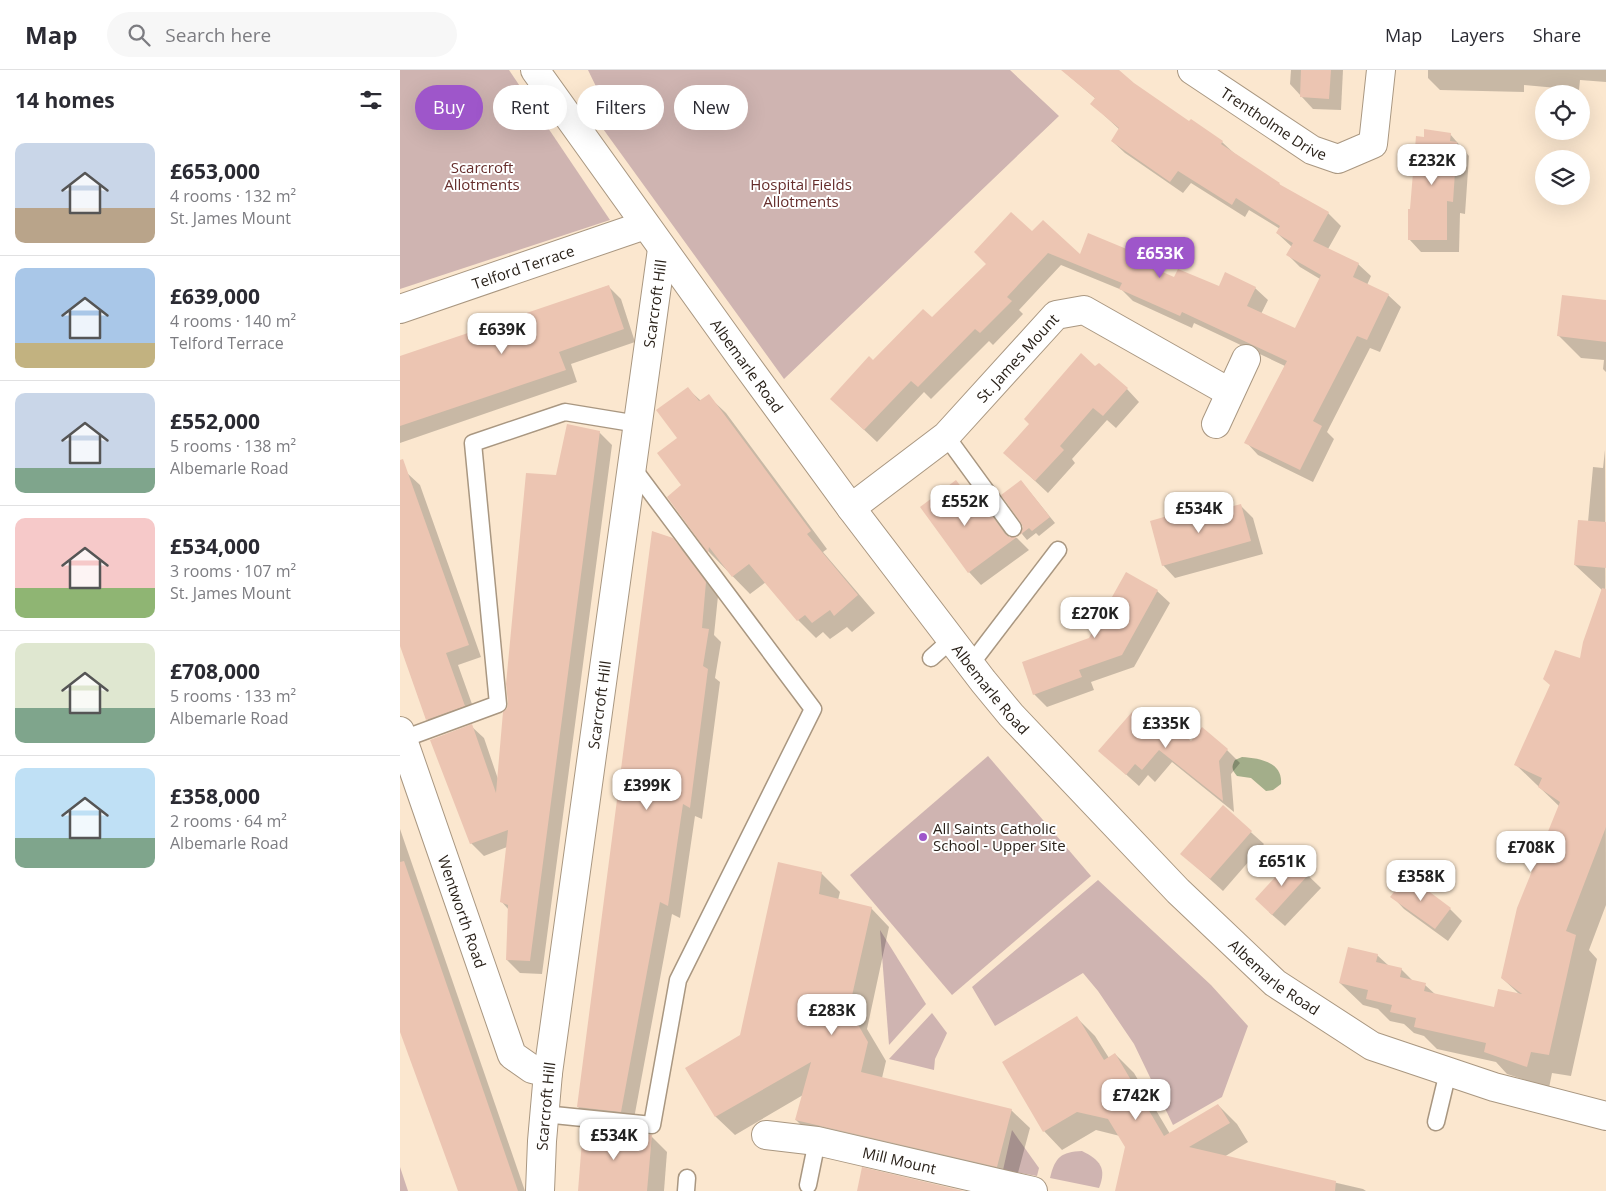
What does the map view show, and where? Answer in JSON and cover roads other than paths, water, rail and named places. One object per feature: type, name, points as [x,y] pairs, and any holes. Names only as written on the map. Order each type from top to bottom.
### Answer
[{"type":"street","name":"Albemarle Road","points":[[535,70],[662,249],[851,508],[951,640],[1011,715],[1171,884],[1275,983],[1372,1046],[1514,1092],[1606,1116]]},
{"type":"street","name":"Trentholme Drive","points":[[1192,70],[1312,150],[1338,159],[1372,144],[1381,70]]},
{"type":"street","name":"Telford Terrace","points":[[400,309],[645,225]]},
{"type":"street","name":"Scarcroft Hill","points":[[540,1191],[548,1074],[662,249]]},
{"type":"street","name":"St. James Mount","points":[[851,508],[946,436],[1056,315],[1084,310],[1229,392]]},
{"type":"street","points":[[1216,424],[1229,392],[1246,360]]},
{"type":"street","name":"Wentworth Road","points":[[401,735],[512,1056],[532,1068],[548,1074]]},
{"type":"street","name":"Mill Mount","points":[[766,1135],[816,1141],[1033,1191]]},
{"type":"lane","points":[[401,735],[498,704],[473,444],[565,412],[638,424]]},
{"type":"lane","points":[[946,436],[1013,528]]},
{"type":"lane","points":[[544,1114],[652,1125],[678,980],[813,709],[632,467]]},
{"type":"lane","points":[[971,664],[1058,550]]},
{"type":"lane","points":[[931,658],[951,640]]},
{"type":"lane","points":[[1436,1122],[1448,1072]]},
{"type":"lane","points":[[808,1185],[816,1141]]},
{"type":"place","name":"All Saints Catholic School - Upper Site","points":[[923,837]]},
{"type":"park label","name":"Scarcroft Allotments","points":[[482,176]]},
{"type":"park label","name":"Hospital Fields Allotments","points":[[801,192]]}]
